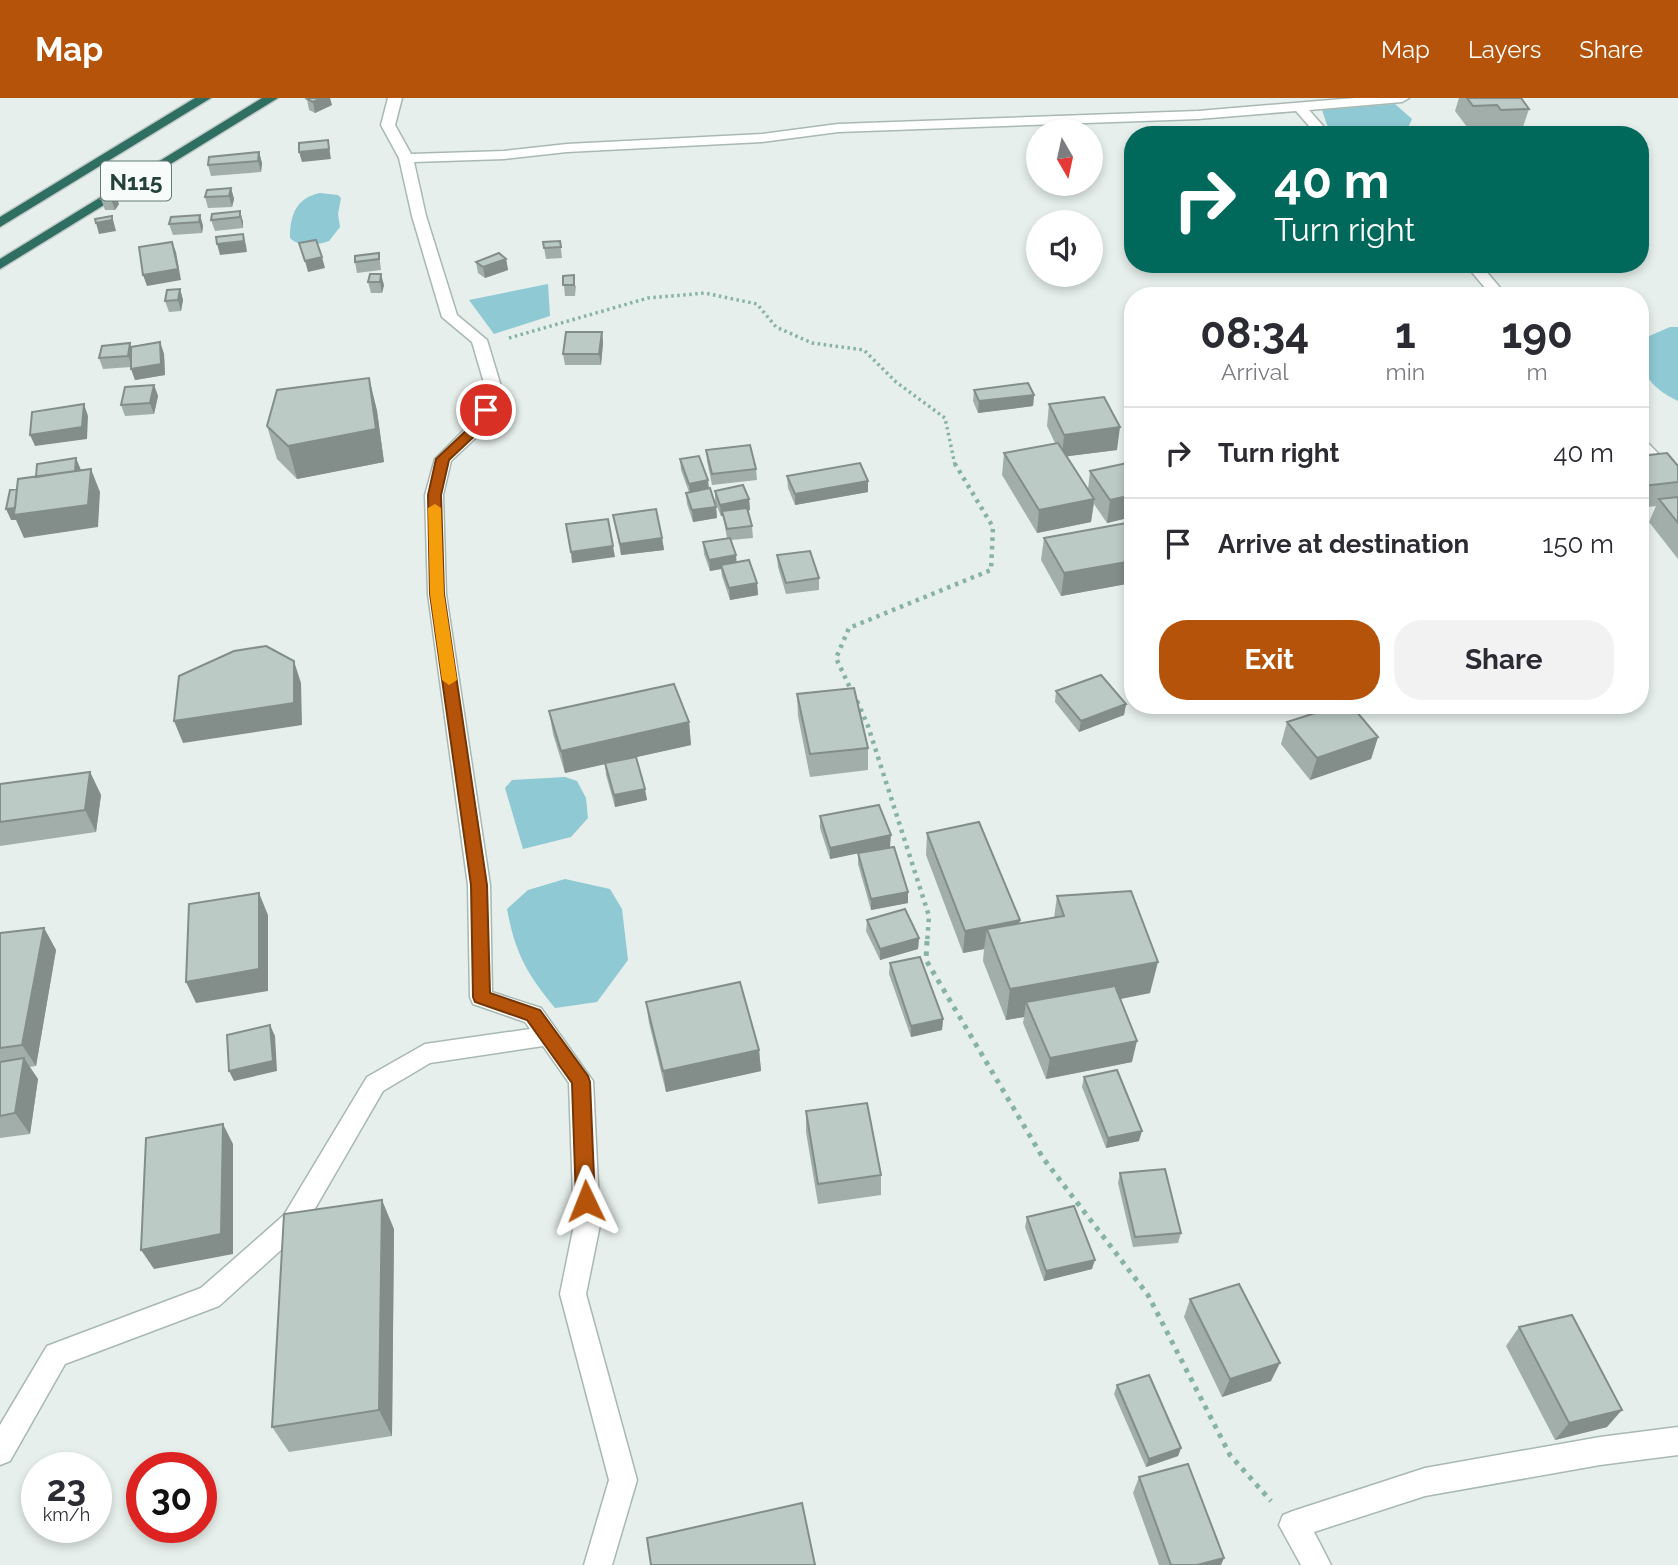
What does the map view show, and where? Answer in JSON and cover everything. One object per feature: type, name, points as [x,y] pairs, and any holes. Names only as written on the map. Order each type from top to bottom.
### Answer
[{"type":"highway","name":"N115","points":[[0,223],[204,98]]},
{"type":"highway","name":"N115","points":[[0,265],[271,98]]},
{"type":"street","points":[[395,98],[388,125],[406,158],[419,216],[450,317],[480,340],[495,393],[477,428],[443,459],[434,495],[437,594],[479,885],[481,997],[533,1015],[581,1082],[587,1225],[573,1294],[623,1480],[598,1565]]},
{"type":"street","points":[[406,158],[504,155],[567,148],[762,138],[838,128],[1198,116],[1402,98]]},
{"type":"street","points":[[1300,107],[1316,126]]},
{"type":"street","points":[[1480,273],[1492,287]]},
{"type":"street","points":[[1649,454],[1678,484]]},
{"type":"street","points":[[0,1451],[55,1355],[210,1297],[292,1223],[375,1084],[425,1054],[548,1036]]},
{"type":"street","points":[[1317,1565],[1293,1525],[1425,1482],[1600,1451],[1678,1441]]},
{"type":"path","points":[[482,348],[530,331],[648,298],[705,293],[757,304],[776,327],[813,343],[864,350],[896,382],[945,418],[956,469],[993,527],[991,570],[849,628],[836,658],[869,726],[929,916],[926,960],[1043,1158],[1147,1294],[1230,1455],[1293,1525]]},
{"type":"water","points":[[1395,104],[1412,119],[1409,126],[1328,126],[1322,110]]},
{"type":"water","points":[[320,193],[338,195],[341,198],[338,214],[340,227],[329,241],[309,245],[294,241],[290,238],[290,230],[296,209],[305,199]]},
{"type":"water","points":[[548,284],[550,316],[494,334],[469,300]]},
{"type":"water","points":[[1670,327],[1678,327],[1678,401],[1659,390],[1649,378],[1649,336]]},
{"type":"water","points":[[565,777],[577,781],[586,798],[588,818],[571,837],[523,849],[505,788],[512,780]]},
{"type":"water","points":[[565,879],[610,889],[622,909],[628,960],[597,1002],[555,1008],[518,951],[507,909],[528,890]]},
{"type":"building","points":[[1467,98],[1521,98],[1529,109],[1501,110],[1497,105],[1473,106]]},
{"type":"building","points":[[328,140],[329,149],[299,152],[299,143]]},
{"type":"building","points":[[259,152],[258,161],[208,165],[209,157]]},
{"type":"building","points":[[231,188],[229,196],[205,197],[207,190]]},
{"type":"building","points":[[106,193],[115,193],[111,199],[101,199]]},
{"type":"building","points":[[240,211],[240,217],[211,220],[212,214]]},
{"type":"building","points":[[200,215],[199,222],[169,224],[171,217]]},
{"type":"building","points":[[112,216],[112,220],[96,223],[95,219]]},
{"type":"building","points":[[243,234],[244,241],[217,244],[216,237]]},
{"type":"building","points":[[316,240],[322,257],[305,261],[299,243]]},
{"type":"building","points":[[560,241],[561,247],[544,248],[543,242]]},
{"type":"building","points":[[172,242],[178,269],[143,275],[139,247]]},
{"type":"building","points":[[379,253],[379,259],[355,262],[355,256]]},
{"type":"building","points":[[499,253],[506,259],[483,267],[476,262]]},
{"type":"building","points":[[370,274],[381,274],[380,282],[368,282]]},
{"type":"building","points":[[574,275],[574,285],[563,285],[563,276]]},
{"type":"building","points":[[180,289],[178,300],[165,301],[167,290]]},
{"type":"building","points":[[566,332],[602,332],[599,354],[563,354]]},
{"type":"building","points":[[160,342],[161,364],[131,369],[131,347]]},
{"type":"building","points":[[130,343],[128,356],[99,358],[102,346]]},
{"type":"building","points":[[369,378],[376,429],[288,446],[267,426],[277,390]]},
{"type":"building","points":[[1028,383],[1034,395],[979,401],[974,390]]},
{"type":"building","points":[[154,385],[150,403],[121,405],[125,387]]},
{"type":"building","points":[[1104,397],[1120,427],[1064,435],[1049,404]]},
{"type":"building","points":[[84,404],[82,427],[30,435],[32,412]]},
{"type":"building","points":[[1058,443],[1094,499],[1039,510],[1004,453]]},
{"type":"building","points":[[750,445],[756,469],[712,474],[706,450]]},
{"type":"building","points":[[1667,453],[1678,466],[1678,482],[1649,485],[1649,455]]},
{"type":"building","points":[[699,456],[708,480],[689,484],[680,459]]},
{"type":"building","points":[[76,458],[75,471],[36,477],[37,464]]},
{"type":"building","points":[[860,463],[868,481],[795,494],[787,476]]},
{"type":"building","points":[[1124,464],[1124,497],[1110,500],[1090,471]]},
{"type":"building","points":[[91,469],[88,505],[14,515],[18,479]]},
{"type":"building","points":[[743,485],[749,499],[720,505],[715,491]]},
{"type":"building","points":[[710,488],[716,507],[692,510],[686,493]]},
{"type":"building","points":[[17,489],[15,508],[6,509],[10,490]]},
{"type":"building","points":[[1678,497],[1678,523],[1659,499]]},
{"type":"building","points":[[747,508],[752,526],[727,529],[722,511]]},
{"type":"building","points":[[656,509],[662,538],[620,544],[613,515]]},
{"type":"building","points":[[608,519],[613,546],[571,552],[566,524]]},
{"type":"building","points":[[1124,523],[1124,562],[1064,573],[1044,538]]},
{"type":"building","points":[[730,538],[736,555],[709,560],[703,542]]},
{"type":"building","points":[[810,551],[819,578],[786,583],[777,555]]},
{"type":"building","points":[[749,560],[757,583],[729,588],[721,565]]},
{"type":"building","points":[[266,646],[294,661],[294,703],[174,721],[179,676],[234,651]]},
{"type":"building","points":[[1101,675],[1124,705],[1081,721],[1056,691]]},
{"type":"building","points":[[674,684],[689,722],[561,751],[549,711]]},
{"type":"building","points":[[854,688],[868,748],[810,754],[797,694]]},
{"type":"building","points":[[1312,714],[1359,714],[1378,737],[1317,758],[1287,722]]},
{"type":"building","points":[[636,757],[645,789],[614,795],[605,763]]},
{"type":"building","points":[[90,772],[85,810],[0,822],[0,784]]},
{"type":"building","points":[[879,805],[891,835],[830,848],[820,816]]},
{"type":"building","points":[[979,822],[1020,920],[965,931],[927,833]]},
{"type":"building","points":[[894,847],[908,892],[871,899],[858,853]]},
{"type":"building","points":[[1131,891],[1158,962],[1010,989],[987,929],[1064,916],[1057,896]]},
{"type":"building","points":[[259,893],[259,969],[186,982],[189,904]]},
{"type":"building","points":[[905,909],[919,938],[880,949],[867,920]]},
{"type":"building","points":[[44,928],[22,1045],[0,1048],[0,933]]},
{"type":"building","points":[[920,957],[943,1019],[911,1026],[890,963]]},
{"type":"building","points":[[740,982],[759,1050],[663,1071],[646,1002]]},
{"type":"building","points":[[1115,986],[1137,1041],[1050,1058],[1026,1002]]},
{"type":"building","points":[[270,1025],[273,1061],[229,1071],[227,1035]]},
{"type":"building","points":[[24,1058],[15,1113],[0,1116],[0,1062]]},
{"type":"building","points":[[1117,1070],[1142,1131],[1108,1138],[1084,1077]]},
{"type":"building","points":[[867,1103],[881,1175],[818,1184],[806,1111]]},
{"type":"building","points":[[223,1124],[221,1234],[141,1250],[146,1138]]},
{"type":"building","points":[[1165,1169],[1181,1233],[1135,1237],[1120,1173]]},
{"type":"building","points":[[382,1200],[379,1410],[272,1427],[284,1214]]},
{"type":"building","points":[[1074,1206],[1095,1260],[1046,1271],[1027,1217]]},
{"type":"building","points":[[1239,1284],[1280,1363],[1230,1379],[1190,1299]]},
{"type":"building","points":[[1572,1315],[1622,1410],[1569,1423],[1519,1327]]},
{"type":"building","points":[[1149,1375],[1181,1448],[1149,1459],[1117,1385]]},
{"type":"building","points":[[1188,1464],[1224,1558],[1197,1565],[1171,1565],[1139,1477]]},
{"type":"building","points":[[802,1503],[815,1565],[651,1565],[647,1538]]},
{"type":"slow traffic","points":[[435,508],[437,594],[449,680]]},
{"type":"route","points":[[486,410],[477,428],[443,459],[434,495],[437,594],[479,885],[481,997],[533,1015],[581,1082],[586,1201]]}]
